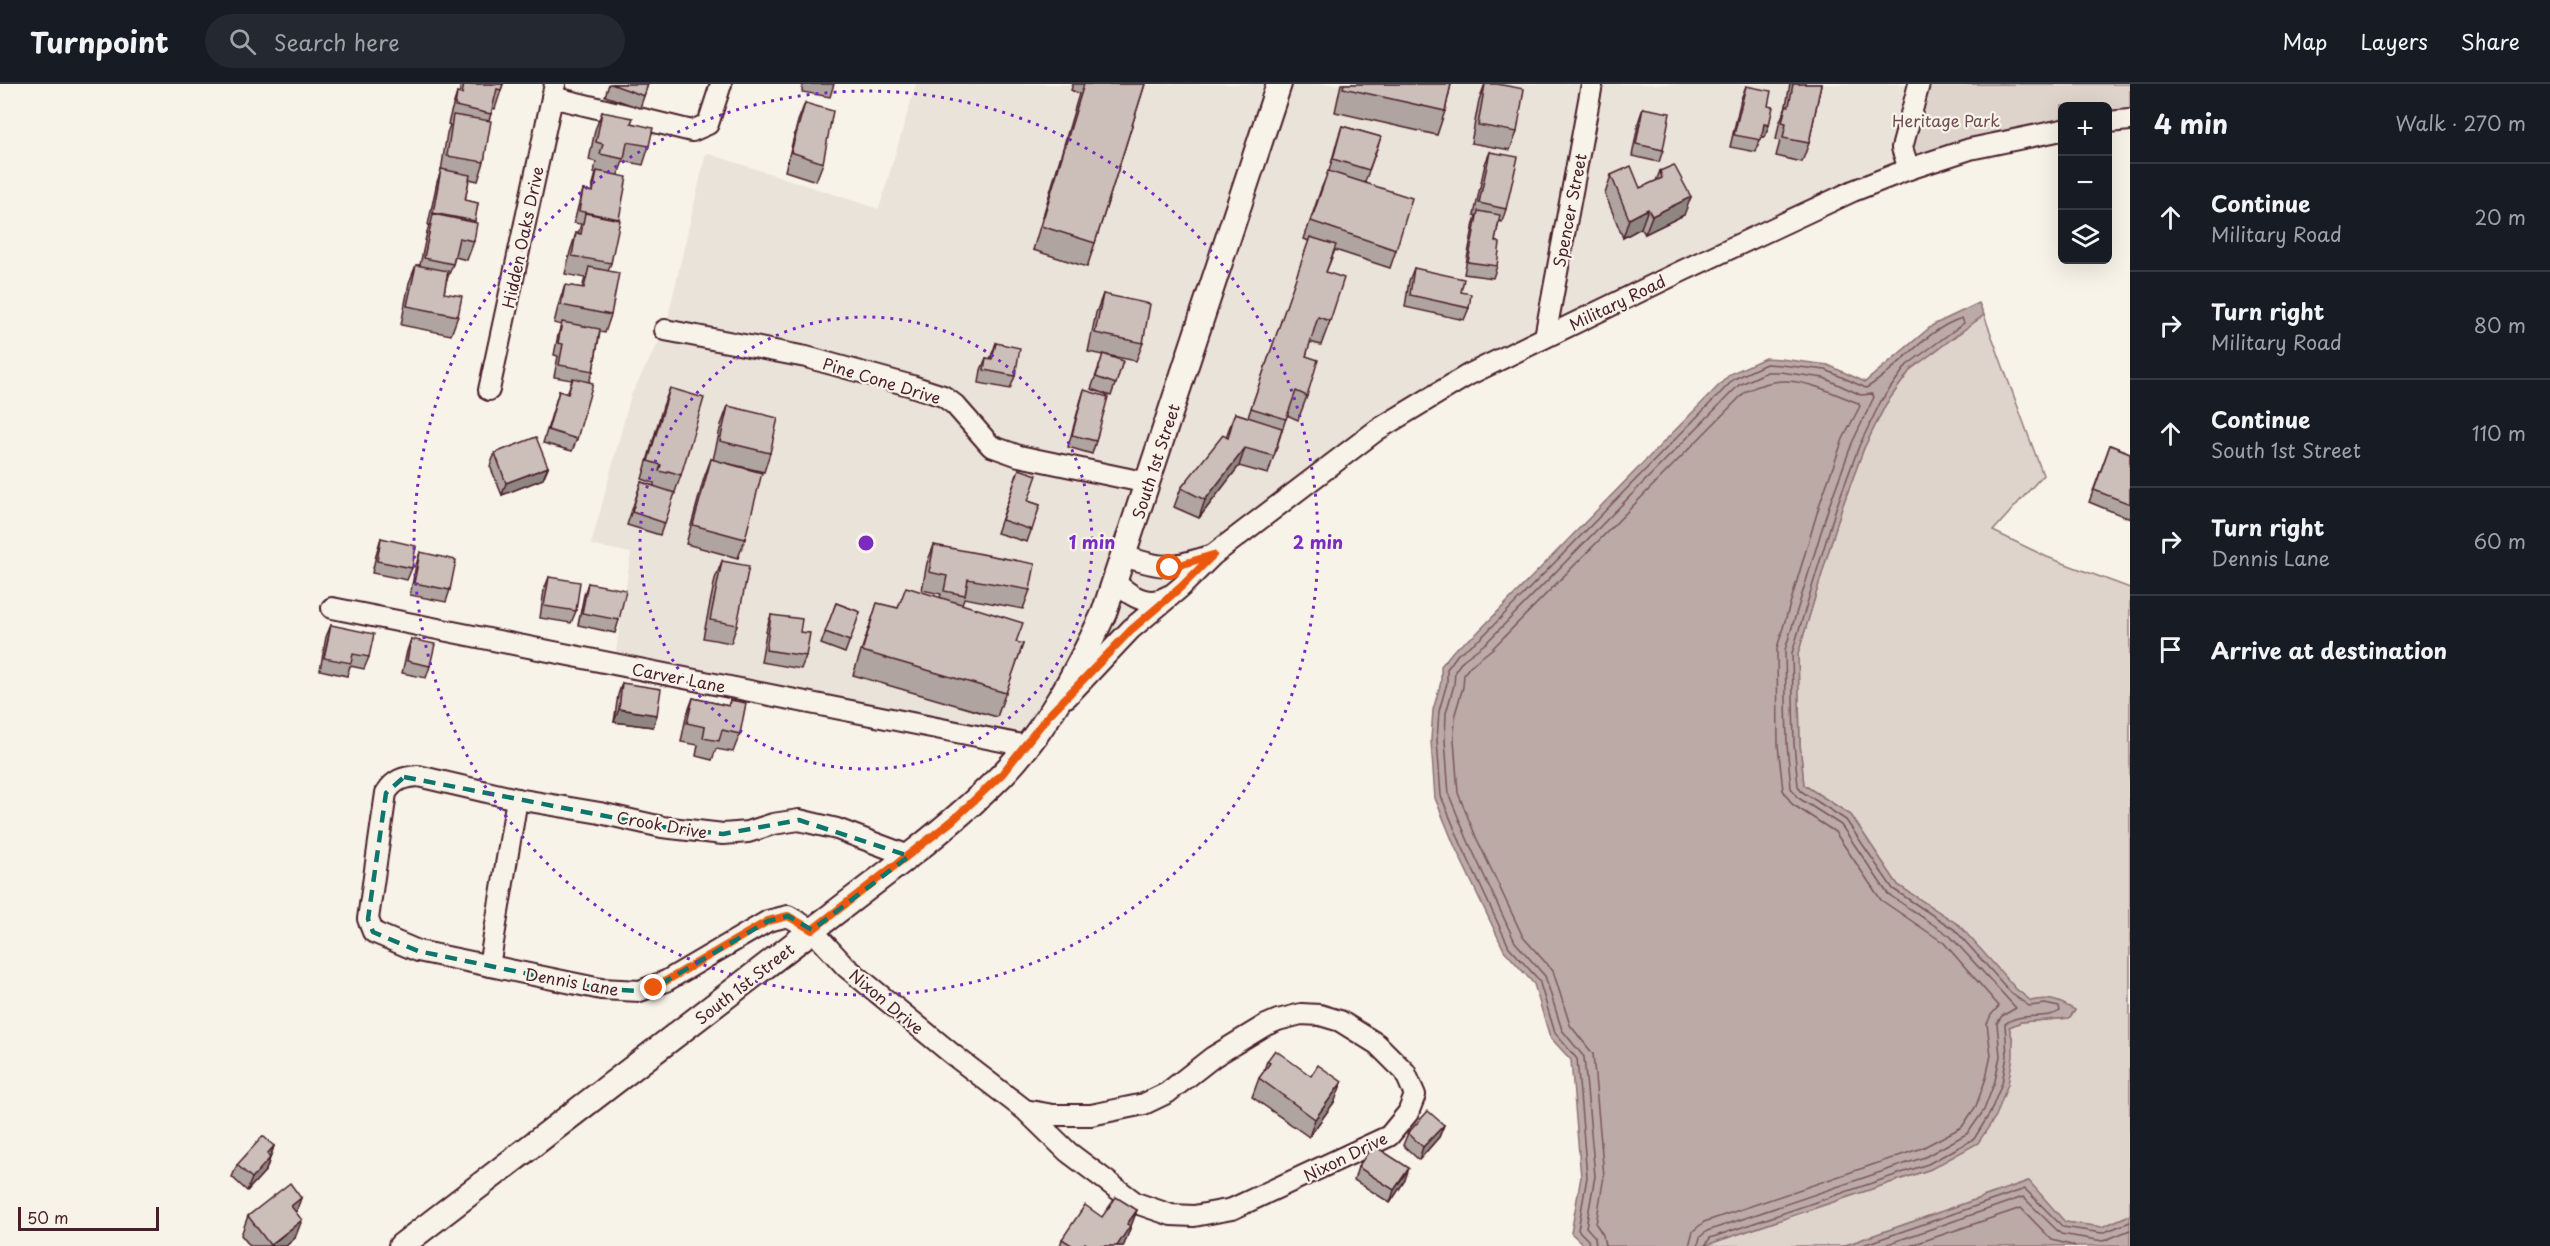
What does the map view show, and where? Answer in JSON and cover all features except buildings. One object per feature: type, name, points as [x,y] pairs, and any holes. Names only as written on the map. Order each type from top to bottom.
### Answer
[{"type":"main road","name":"South 1st Street","points":[[401,1246],[909,856],[961,813],[1002,774],[1027,746],[1048,716],[1086,652],[1115,582],[1279,84]]},
{"type":"street","points":[[553,91],[692,131],[708,124],[721,84]]},
{"type":"street","name":"Spencer Street","points":[[1545,337],[1592,84]]},
{"type":"street","points":[[1909,169],[1902,148],[1919,84]]},
{"type":"street","name":"Hidden Oaks Drive","points":[[489,390],[553,91]]},
{"type":"street","points":[[2112,122],[2130,120]]},
{"type":"street","name":"Military Road","points":[[1048,716],[1131,630],[1181,587],[1213,555],[1377,430],[1468,375],[1782,224],[1909,169],[1970,149],[2058,131]]},
{"type":"street","name":"Pine Cone Drive","points":[[665,330],[806,357],[912,386],[949,400],[991,446],[1019,456],[1148,483]]},
{"type":"street","name":"Military Road","points":[[1124,556],[1157,567],[1170,568],[1213,555]]},
{"type":"street","name":"Military Road","points":[[1115,582],[1130,596],[1152,602],[1164,599],[1181,587]]},
{"type":"street","name":"Carver Lane","points":[[332,608],[1027,746]]},
{"type":"street","name":"Crook Drive","points":[[489,966],[418,951],[373,932],[368,918],[386,793],[392,783],[404,777],[418,776],[518,799],[600,813],[662,827],[723,834],[748,832],[773,824],[799,820],[837,829],[909,856]]},
{"type":"street","points":[[489,966],[518,799]]},
{"type":"street","name":"Dennis Lane","points":[[489,966],[601,989],[640,991],[666,981],[768,921],[788,916],[812,930]]},
{"type":"street","name":"Nixon Drive","points":[[812,930],[846,967],[951,1054],[1025,1110],[1068,1152],[1136,1203],[1171,1215],[1194,1216],[1232,1209],[1389,1136],[1408,1113],[1415,1095],[1405,1072],[1377,1044],[1340,1021],[1301,1014],[1264,1026],[1213,1058],[1167,1093],[1144,1104],[1091,1115],[1053,1115],[1025,1110]]},
{"type":"highlighted area","points":[[404,777],[662,827],[723,834],[799,820],[909,856],[812,930],[788,916],[768,921],[666,981],[640,991],[601,989],[418,951],[373,932],[368,919],[386,793]]},
{"type":"shaded area","points":[[916,84],[1919,84],[1909,169],[1468,375],[1213,555],[1027,746],[614,664],[631,553],[591,545],[631,395],[665,330],[706,153],[879,209]]},
{"type":"green space","name":"Heritage Park","points":[[1919,84],[2130,84],[2130,120],[2112,122],[2112,102],[2058,102],[2058,131],[1909,169]]},
{"type":"green space","points":[[1984,315],[2043,475],[1993,531],[2047,557],[2130,588],[2130,1215],[2102,1227],[2064,1222],[2028,1181],[1843,1246],[1703,1246],[1931,1169],[2013,1041],[2009,1027],[2021,1022],[2069,1018],[2075,1011],[2054,1000],[2031,1001],[2016,989],[1959,926],[1898,885],[1851,815],[1804,785],[1800,744],[1798,654],[1841,510],[1864,448],[1886,404],[1911,369]]},
{"type":"water","points":[[1979,303],[1984,315],[1911,369],[1886,404],[1864,448],[1841,510],[1798,654],[1800,744],[1804,785],[1851,815],[1898,885],[1959,925],[2016,989],[2031,1001],[2043,999],[2054,1001],[2075,1010],[2069,1018],[2021,1022],[2009,1027],[2013,1041],[2013,1057],[2008,1084],[1996,1116],[1978,1143],[1931,1169],[1703,1246],[1585,1246],[1571,1233],[1581,1177],[1571,1060],[1550,1037],[1534,984],[1504,950],[1455,847],[1435,798],[1431,740],[1433,710],[1441,682],[1441,666],[1454,650],[1476,634],[1730,374],[1765,358],[1828,365],[1865,382],[1933,325]]},
{"type":"water","points":[[2029,1181],[2065,1222],[2102,1227],[2130,1215],[2130,1246],[1843,1246]]},
{"type":"route","points":[[654,988],[768,921],[788,916],[812,930],[952,821],[1002,774],[1027,746],[1048,716],[1131,630],[1181,587],[1213,555],[1170,568]]}]
